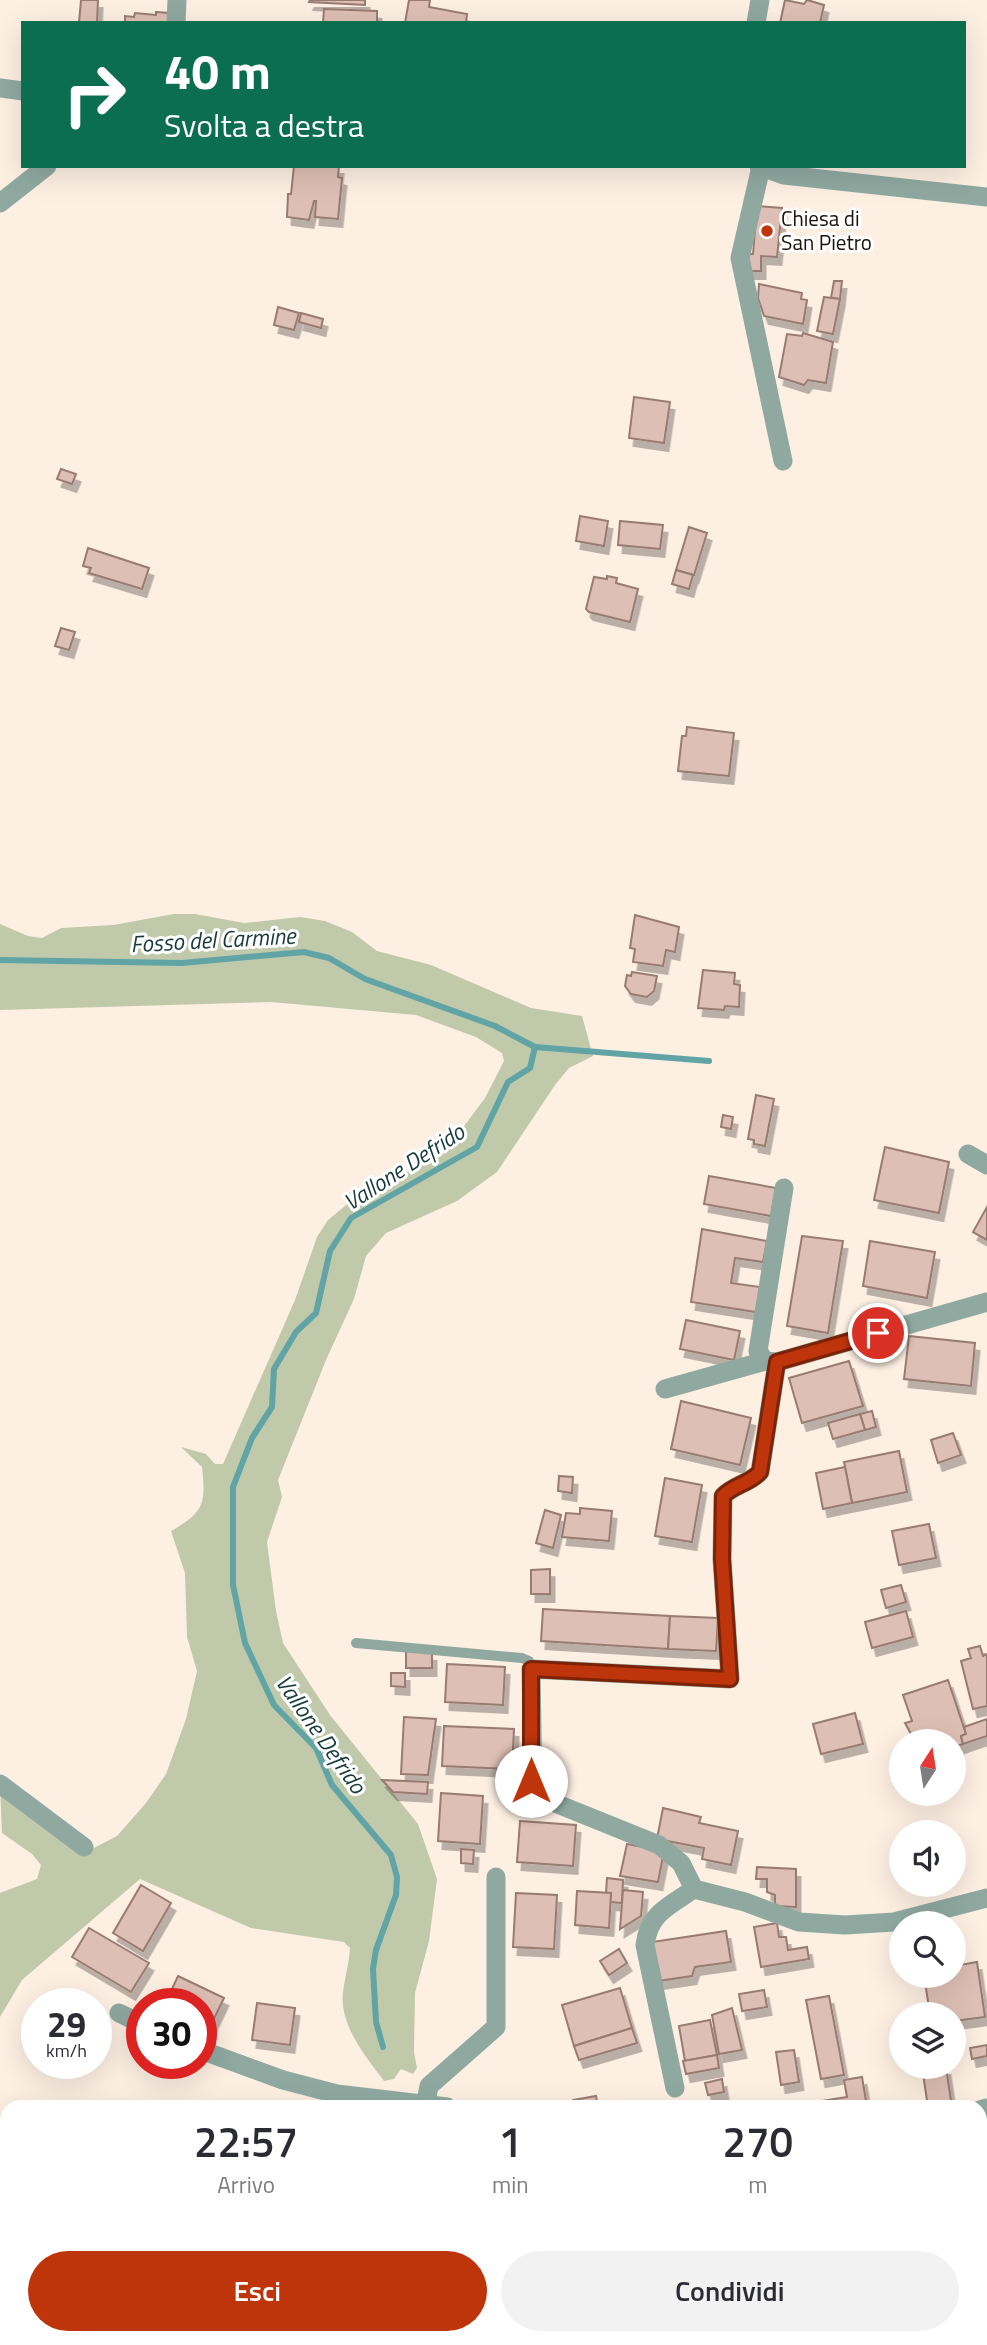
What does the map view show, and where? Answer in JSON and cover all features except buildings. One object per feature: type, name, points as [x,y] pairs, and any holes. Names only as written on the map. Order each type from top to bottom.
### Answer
[{"type":"street","points":[[176,21],[177,0]]},
{"type":"street","points":[[756,21],[760,0]]},
{"type":"street","points":[[0,88],[21,91]]},
{"type":"street","points":[[0,203],[44,168]]},
{"type":"street","points":[[760,168],[740,258],[783,461]]},
{"type":"street","points":[[764,168],[797,177],[987,197]]},
{"type":"street","points":[[968,1154],[987,1165]]},
{"type":"street","points":[[771,1362],[758,1351],[784,1188]]},
{"type":"street","points":[[665,1389],[987,1302]]},
{"type":"street","points":[[694,1889],[681,1863],[672,1853],[540,1797],[533,1789],[531,1669],[730,1679],[722,1559],[723,1496],[733,1486],[751,1481],[760,1472],[771,1362]]},
{"type":"street","points":[[0,1784],[84,1847]]},
{"type":"street","points":[[426,2100],[429,2086],[496,2027],[496,1877]]},
{"type":"street","points":[[675,2088],[645,1945],[647,1928],[656,1915],[694,1889],[745,1902],[799,1923],[845,1925],[894,1922],[987,1898]]},
{"type":"street","points":[[119,2013],[126,2016]]},
{"type":"street","points":[[217,2056],[283,2080],[337,2094],[403,2100]]},
{"type":"lane","points":[[356,1643],[522,1658],[529,1661],[531,1669]]},
{"type":"green space","points":[[174,914],[195,914],[244,923],[300,917],[325,921],[352,932],[377,951],[431,965],[531,1008],[582,1016],[593,1056],[569,1068],[497,1172],[457,1201],[386,1233],[366,1256],[354,1299],[326,1360],[278,1480],[282,1497],[267,1542],[283,1643],[330,1715],[418,1824],[437,1879],[429,1941],[415,1993],[414,2052],[417,2068],[413,2074],[401,2069],[394,2079],[384,2081],[355,2040],[345,2016],[343,1992],[350,1948],[344,1942],[251,1928],[140,1879],[22,1980],[0,2017],[0,1893],[37,1879],[41,1865],[32,1854],[2,1833],[0,1788],[90,1850],[117,1836],[146,1803],[166,1774],[186,1719],[197,1671],[187,1637],[185,1573],[171,1531],[190,1518],[200,1506],[203,1499],[203,1480],[202,1467],[181,1447],[206,1454],[215,1464],[223,1464],[295,1300],[317,1237],[328,1220],[351,1201],[444,1153],[485,1098],[504,1061],[502,1053],[476,1037],[416,1015],[271,1002],[0,1010],[0,924],[28,936],[42,938],[61,928],[113,925]]},
{"type":"waterway","name":"Fosso del Carmine","points":[[0,960],[182,963],[304,952],[329,958],[365,979],[495,1026],[535,1047],[709,1061]]},
{"type":"waterway","name":"Vallone Defrido","points":[[383,2047],[376,2022],[373,1969],[376,1950],[396,1895],[397,1877],[391,1855],[332,1785],[316,1748],[274,1705],[245,1643],[233,1585],[233,1487],[252,1438],[272,1407],[274,1369],[296,1332],[316,1313],[330,1251],[351,1218],[477,1147],[508,1082],[530,1068],[535,1047]]},
{"type":"place","name":"Chiesa di San Pietro","points":[[767,231]]},
{"type":"route","points":[[531,1781],[531,1669],[730,1679],[722,1559],[723,1496],[733,1486],[751,1481],[760,1472],[777,1362],[878,1333]]}]
